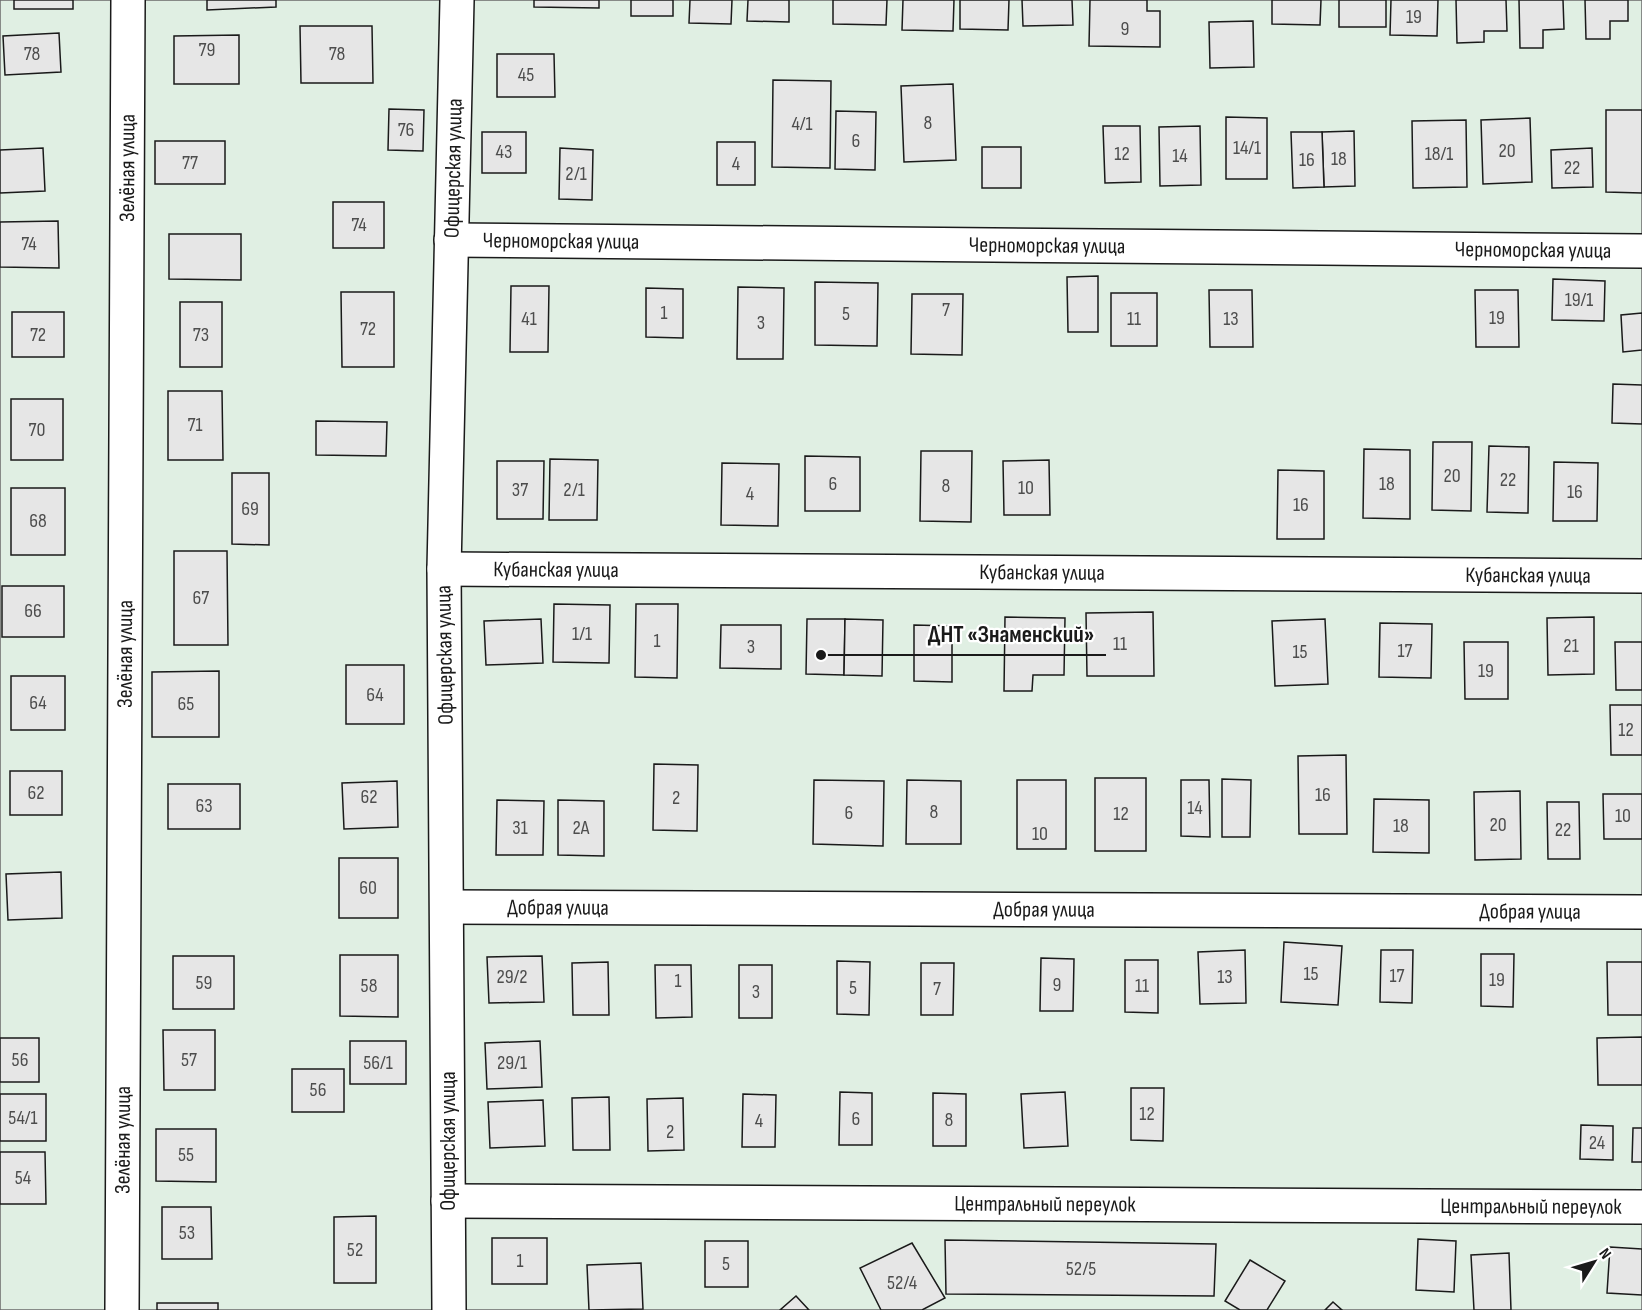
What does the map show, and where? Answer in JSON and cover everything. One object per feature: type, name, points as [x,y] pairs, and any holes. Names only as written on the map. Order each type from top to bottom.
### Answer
[{"type":"street","name":"Зелёная улица","points":[[122,1310],[128,0]]},
{"type":"street","name":"Офицерская улица","points":[[449,1310],[444,569],[457,0]]},
{"type":"street","name":"Черноморская улица","points":[[451,240],[1642,251]]},
{"type":"street","name":"Кубанская улица","points":[[444,569],[1642,576]]},
{"type":"street","name":"Добрая улица","points":[[447,907],[1642,912]]},
{"type":"street","name":"Центральный переулок","points":[[448,1201],[1642,1207]]},
{"type":"green space","points":[[0,0],[1642,0],[1642,1310],[0,1310]]},
{"type":"building","points":[[14,0],[73,0],[73,9],[14,9]]},
{"type":"building","points":[[207,0],[276,0],[276,7],[207,10]]},
{"type":"building","points":[[534,0],[599,0],[599,8],[534,7]]},
{"type":"building","points":[[631,0],[673,0],[673,16],[631,16]]},
{"type":"building","points":[[690,0],[732,0],[731,24],[689,23]]},
{"type":"building","points":[[748,0],[789,0],[789,22],[747,21]]},
{"type":"building","points":[[833,0],[887,0],[886,25],[833,24]]},
{"type":"building","points":[[903,0],[954,0],[953,31],[902,30]]},
{"type":"building","points":[[960,0],[1009,0],[1008,30],[960,29]]},
{"type":"building","points":[[1022,0],[1072,0],[1073,25],[1023,26]]},
{"type":"building","points":[[1090,0],[1147,0],[1147,11],[1160,11],[1160,47],[1089,46]]},
{"type":"building","points":[[1272,0],[1321,0],[1320,25],[1272,24]]},
{"type":"building","points":[[1339,0],[1386,0],[1386,27],[1339,27]]},
{"type":"building","points":[[1391,0],[1438,0],[1437,36],[1390,35]]},
{"type":"building","points":[[1456,0],[1506,0],[1507,31],[1484,31],[1484,42],[1457,43]]},
{"type":"building","points":[[1519,0],[1563,0],[1564,29],[1543,30],[1543,48],[1520,48]]},
{"type":"building","points":[[1585,0],[1628,0],[1628,21],[1610,21],[1610,39],[1586,39]]},
{"type":"building","points":[[1253,21],[1254,67],[1210,68],[1209,22]]},
{"type":"building","points":[[300,26],[372,26],[373,83],[301,83]]},
{"type":"building","points":[[59,33],[61,72],[5,75],[3,36]]},
{"type":"building","points":[[239,35],[239,84],[174,84],[174,36]]},
{"type":"building","points":[[497,54],[554,54],[555,97],[497,97]]},
{"type":"building","points":[[773,80],[831,81],[830,168],[772,167]]},
{"type":"building","points":[[953,84],[956,160],[904,162],[901,86]]},
{"type":"building","points":[[389,109],[424,110],[423,151],[388,150]]},
{"type":"building","points":[[1606,110],[1642,110],[1642,193],[1606,192]]},
{"type":"building","points":[[836,111],[876,112],[875,170],[835,169]]},
{"type":"building","points":[[1226,117],[1267,118],[1267,179],[1226,179]]},
{"type":"building","points":[[1530,118],[1532,182],[1483,184],[1481,120]]},
{"type":"building","points":[[1466,120],[1467,187],[1413,188],[1412,121]]},
{"type":"building","points":[[1103,126],[1140,126],[1141,182],[1105,183]]},
{"type":"building","points":[[1200,126],[1201,185],[1160,186],[1159,127]]},
{"type":"building","points":[[1354,131],[1355,186],[1324,187],[1322,132]]},
{"type":"building","points":[[482,132],[526,132],[526,173],[482,173]]},
{"type":"building","points":[[1291,132],[1322,132],[1324,187],[1293,188]]},
{"type":"building","points":[[155,141],[225,141],[225,184],[155,184]]},
{"type":"building","points":[[717,142],[755,142],[755,185],[717,185]]},
{"type":"building","points":[[982,147],[1021,147],[1021,188],[982,188]]},
{"type":"building","points":[[43,148],[45,191],[0,193],[0,150]]},
{"type":"building","points":[[560,148],[593,150],[592,200],[559,199]]},
{"type":"building","points":[[1592,148],[1593,187],[1552,188],[1551,150]]},
{"type":"building","points":[[333,202],[384,202],[384,248],[333,248]]},
{"type":"building","points":[[58,221],[59,268],[0,267],[0,222]]},
{"type":"building","points":[[169,234],[241,234],[241,280],[169,279]]},
{"type":"building","points":[[1098,276],[1098,332],[1068,332],[1067,277]]},
{"type":"building","points":[[1553,279],[1605,281],[1604,321],[1552,320]]},
{"type":"building","points":[[815,282],[878,283],[877,346],[815,345]]},
{"type":"building","points":[[511,286],[549,286],[548,352],[510,352]]},
{"type":"building","points":[[738,287],[784,288],[783,359],[737,359]]},
{"type":"building","points":[[646,288],[683,289],[683,338],[646,337]]},
{"type":"building","points":[[1209,290],[1252,290],[1253,347],[1210,347]]},
{"type":"building","points":[[1475,290],[1518,290],[1519,347],[1476,347]]},
{"type":"building","points":[[341,292],[394,292],[394,367],[342,367]]},
{"type":"building","points":[[1111,293],[1157,293],[1157,346],[1111,346]]},
{"type":"building","points":[[912,294],[963,294],[962,355],[911,354]]},
{"type":"building","points":[[180,302],[222,302],[222,367],[180,367]]},
{"type":"building","points":[[12,312],[64,312],[64,357],[12,357]]},
{"type":"building","points":[[1642,313],[1642,350],[1623,352],[1621,315]]},
{"type":"building","points":[[1613,384],[1642,385],[1642,424],[1612,423]]},
{"type":"building","points":[[168,391],[222,391],[223,460],[168,460]]},
{"type":"building","points":[[11,399],[63,399],[63,460],[11,460]]},
{"type":"building","points":[[316,421],[387,422],[386,456],[316,455]]},
{"type":"building","points":[[1433,442],[1472,442],[1471,511],[1432,510]]},
{"type":"building","points":[[1489,446],[1529,447],[1528,513],[1487,512]]},
{"type":"building","points":[[1364,449],[1410,450],[1410,519],[1363,518]]},
{"type":"building","points":[[921,451],[972,451],[971,522],[920,521]]},
{"type":"building","points":[[805,456],[860,457],[860,511],[805,511]]},
{"type":"building","points":[[550,459],[598,460],[597,520],[549,520]]},
{"type":"building","points":[[1049,460],[1050,515],[1004,515],[1003,461]]},
{"type":"building","points":[[497,461],[544,461],[543,519],[497,519]]},
{"type":"building","points":[[1554,462],[1598,463],[1597,521],[1553,521]]},
{"type":"building","points":[[722,463],[779,464],[778,526],[721,525]]},
{"type":"building","points":[[1278,470],[1324,471],[1324,539],[1277,539]]},
{"type":"building","points":[[232,473],[269,473],[269,545],[232,544]]},
{"type":"building","points":[[11,488],[65,488],[65,555],[11,555]]},
{"type":"building","points":[[174,551],[227,551],[228,645],[174,645]]},
{"type":"building","points":[[2,586],[64,586],[64,637],[2,637]]},
{"type":"building","points":[[554,604],[610,605],[609,663],[553,662]]},
{"type":"building","points":[[636,604],[678,604],[677,678],[635,677]]},
{"type":"building","points":[[1153,612],[1154,676],[1087,676],[1086,613]]},
{"type":"building","points":[[1005,617],[1065,618],[1064,675],[1033,675],[1032,691],[1004,691]]},
{"type":"building","points":[[1594,617],[1594,674],[1548,675],[1547,618]]},
{"type":"building","points":[[541,619],[543,663],[486,665],[484,621]]},
{"type":"building","points":[[807,619],[845,619],[844,675],[806,674]]},
{"type":"building","points":[[845,619],[883,620],[882,676],[844,675]]},
{"type":"building","points":[[1325,619],[1328,684],[1275,686],[1272,621]]},
{"type":"building","points":[[1380,623],[1432,624],[1431,678],[1379,677]]},
{"type":"building","points":[[721,625],[781,625],[781,669],[720,668]]},
{"type":"building","points":[[914,625],[952,626],[952,682],[914,681]]},
{"type":"building","points":[[1464,642],[1508,642],[1508,699],[1465,699]]},
{"type":"building","points":[[1615,642],[1642,642],[1642,690],[1616,690]]},
{"type":"building","points":[[346,665],[404,665],[404,724],[346,724]]},
{"type":"building","points":[[219,671],[219,737],[152,737],[152,672]]},
{"type":"building","points":[[11,676],[65,676],[65,730],[11,730]]},
{"type":"building","points":[[1610,705],[1642,705],[1642,755],[1611,755]]},
{"type":"building","points":[[1346,755],[1347,834],[1299,834],[1298,756]]},
{"type":"building","points":[[654,764],[698,765],[697,831],[653,830]]},
{"type":"building","points":[[10,771],[62,771],[62,815],[10,815]]},
{"type":"building","points":[[1095,778],[1146,778],[1146,851],[1095,851]]},
{"type":"building","points":[[1222,779],[1251,780],[1250,837],[1222,837]]},
{"type":"building","points":[[814,780],[884,781],[883,846],[813,844]]},
{"type":"building","points":[[907,780],[961,781],[961,844],[906,844]]},
{"type":"building","points":[[1017,780],[1066,780],[1066,849],[1017,849]]},
{"type":"building","points":[[1181,780],[1209,780],[1210,837],[1181,836]]},
{"type":"building","points":[[397,781],[398,827],[344,829],[342,783]]},
{"type":"building","points":[[168,784],[240,784],[240,829],[168,829]]},
{"type":"building","points":[[1520,791],[1521,859],[1475,860],[1474,792]]},
{"type":"building","points":[[1603,794],[1642,794],[1642,839],[1604,839]]},
{"type":"building","points":[[1374,799],[1429,800],[1429,853],[1373,852]]},
{"type":"building","points":[[497,800],[544,801],[543,855],[496,855]]},
{"type":"building","points":[[558,800],[604,801],[604,856],[558,855]]},
{"type":"building","points":[[1547,802],[1579,802],[1580,859],[1548,859]]},
{"type":"building","points":[[339,858],[398,858],[398,918],[339,918]]},
{"type":"building","points":[[61,872],[62,918],[8,920],[6,874]]},
{"type":"building","points":[[1284,942],[1342,946],[1338,1005],[1281,1002]]},
{"type":"building","points":[[1245,950],[1246,1003],[1200,1004],[1198,952]]},
{"type":"building","points":[[1381,950],[1413,950],[1412,1003],[1380,1002]]},
{"type":"building","points":[[1481,954],[1514,954],[1513,1007],[1481,1006]]},
{"type":"building","points":[[340,955],[398,955],[398,1017],[340,1016]]},
{"type":"building","points":[[173,956],[234,956],[234,1009],[173,1009]]},
{"type":"building","points":[[542,956],[544,1002],[489,1003],[487,957]]},
{"type":"building","points":[[1041,958],[1074,959],[1073,1011],[1040,1011]]},
{"type":"building","points":[[1125,960],[1158,960],[1158,1013],[1125,1012]]},
{"type":"building","points":[[837,961],[870,962],[869,1015],[837,1014]]},
{"type":"building","points":[[608,962],[609,1015],[573,1015],[572,963]]},
{"type":"building","points":[[1607,962],[1642,962],[1642,1015],[1608,1015]]},
{"type":"building","points":[[921,963],[954,963],[953,1015],[921,1015]]},
{"type":"building","points":[[655,965],[691,965],[692,1017],[656,1018]]},
{"type":"building","points":[[739,965],[772,965],[772,1018],[739,1018]]},
{"type":"building","points":[[163,1030],[215,1030],[215,1090],[164,1090]]},
{"type":"building","points":[[1642,1037],[1642,1085],[1598,1085],[1597,1038]]},
{"type":"building","points":[[0,1038],[39,1038],[39,1082],[0,1082]]},
{"type":"building","points":[[350,1041],[406,1041],[406,1084],[350,1084]]},
{"type":"building","points":[[540,1041],[542,1087],[487,1089],[485,1043]]},
{"type":"building","points":[[292,1069],[344,1069],[344,1112],[292,1112]]},
{"type":"building","points":[[1131,1088],[1164,1088],[1163,1141],[1131,1140]]},
{"type":"building","points":[[840,1092],[872,1093],[872,1145],[839,1145]]},
{"type":"building","points":[[1065,1092],[1068,1146],[1024,1148],[1021,1094]]},
{"type":"building","points":[[933,1093],[966,1094],[966,1146],[933,1146]]},
{"type":"building","points":[[0,1094],[46,1094],[46,1141],[0,1141]]},
{"type":"building","points":[[743,1094],[776,1095],[775,1147],[742,1147]]},
{"type":"building","points":[[609,1097],[610,1150],[573,1150],[572,1098]]},
{"type":"building","points":[[683,1098],[684,1150],[648,1151],[647,1099]]},
{"type":"building","points":[[543,1100],[545,1146],[490,1148],[488,1102]]},
{"type":"building","points":[[1581,1125],[1613,1126],[1613,1160],[1580,1159]]},
{"type":"building","points":[[1633,1128],[1642,1128],[1642,1162],[1632,1162]]},
{"type":"building","points":[[156,1129],[216,1129],[216,1182],[156,1181]]},
{"type":"building","points":[[0,1152],[45,1152],[46,1204],[0,1204]]},
{"type":"building","points":[[162,1207],[211,1207],[212,1259],[162,1259]]},
{"type":"building","points":[[376,1216],[376,1283],[334,1283],[334,1217]]},
{"type":"building","points":[[492,1238],[547,1238],[547,1284],[492,1284]]},
{"type":"building","points":[[1418,1239],[1456,1241],[1454,1292],[1416,1290]]},
{"type":"building","points":[[945,1240],[1216,1244],[1214,1296],[946,1294]]},
{"type":"building","points":[[705,1241],[748,1241],[748,1287],[705,1287]]},
{"type":"building","points":[[912,1243],[945,1298],[922,1310],[881,1310],[860,1268]]},
{"type":"building","points":[[1610,1247],[1642,1249],[1642,1295],[1607,1293]]},
{"type":"building","points":[[1509,1253],[1511,1310],[1474,1310],[1471,1255]]},
{"type":"building","points":[[1250,1260],[1285,1281],[1267,1310],[1240,1310],[1225,1301]]},
{"type":"building","points":[[641,1263],[643,1309],[589,1310],[587,1265]]},
{"type":"building","points":[[796,1296],[809,1310],[780,1310]]},
{"type":"building","points":[[1333,1302],[1342,1310],[1325,1310]]},
{"type":"building","points":[[157,1303],[218,1303],[218,1310],[157,1310]]},
{"type":"place","name":"ДНТ «Знаменский»","points":[[821,655]]}]
